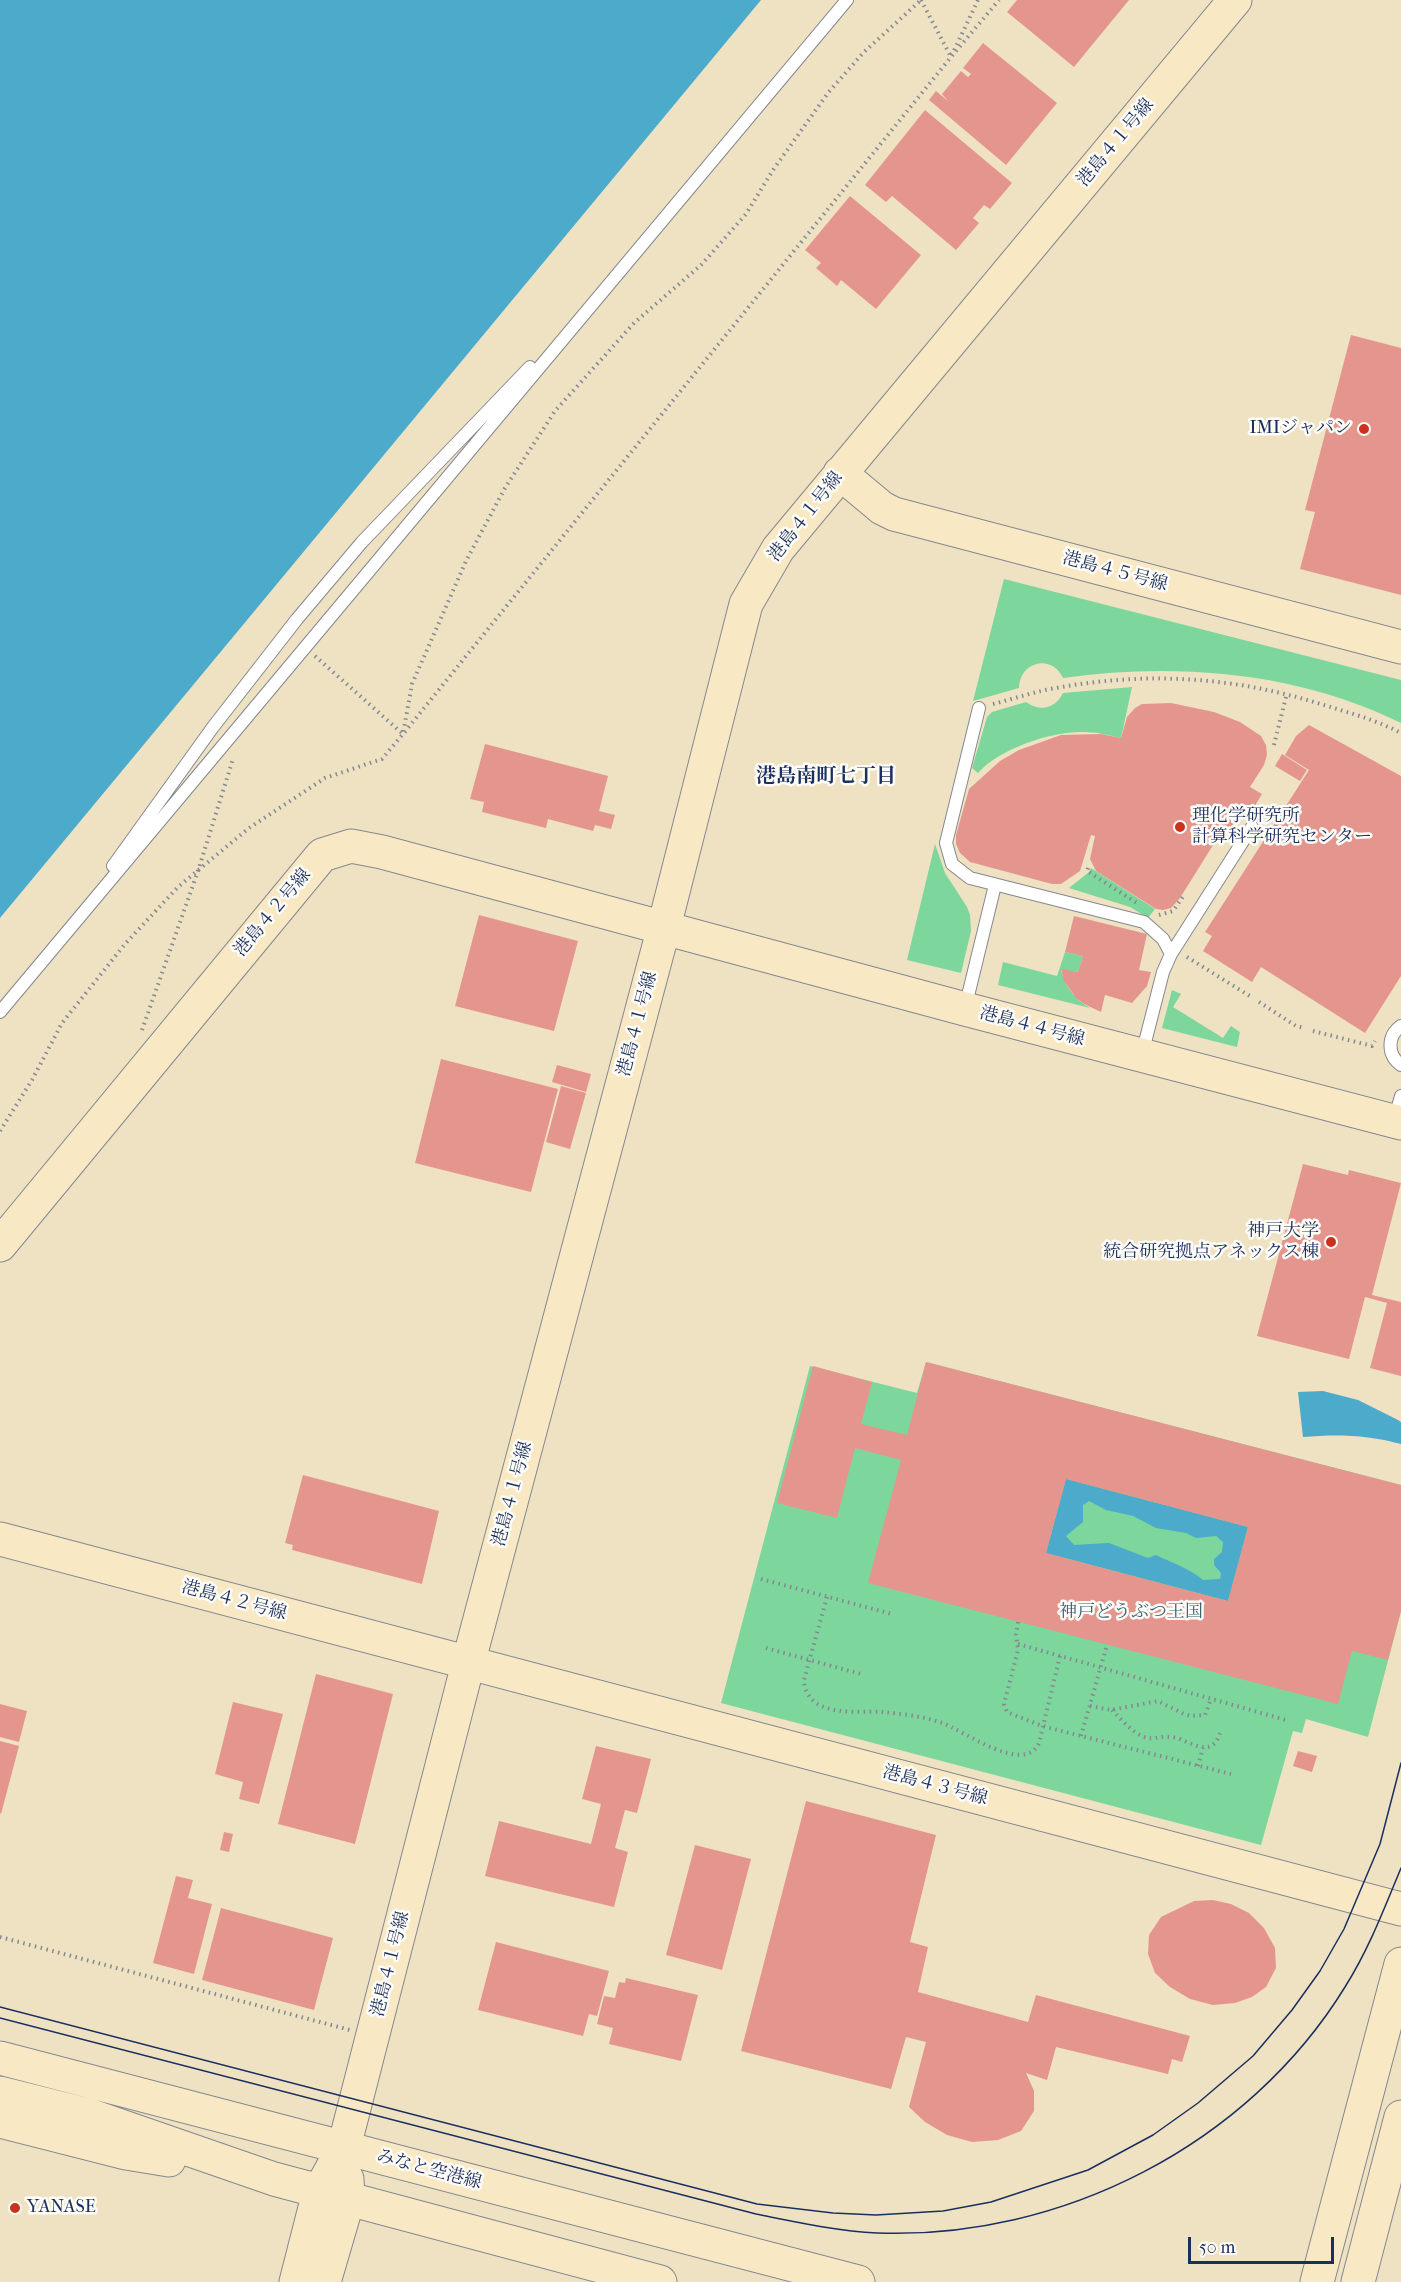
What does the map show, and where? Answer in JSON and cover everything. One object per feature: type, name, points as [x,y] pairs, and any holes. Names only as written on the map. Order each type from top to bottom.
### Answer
[{"type":"street","name":"港島４１号線","points":[[334,2196],[344,2147],[468,1664],[664,927],[746,604],[778,549],[1235,0]]},
{"type":"street","name":"港島４５号線","points":[[840,473],[882,508],[894,514],[1401,646]]},
{"type":"street","name":"港島４２号線","points":[[0,1245],[322,855],[351,846],[382,852],[664,927]]},
{"type":"street","name":"港島４４号線","points":[[664,927],[1142,1055],[1399,1113]]},
{"type":"street","name":"港島４２号線","points":[[0,1539],[468,1664]]},
{"type":"street","name":"港島４３号線","points":[[468,1664],[1401,1909]]},
{"type":"street","points":[[1317,2282],[1401,1964]]},
{"type":"street","name":"みなと空港線","points":[[0,2058],[858,2282]]},
{"type":"street","points":[[0,2093],[92,2116],[274,2179],[660,2282]]},
{"type":"street","points":[[1358,2282],[1401,2117]]},
{"type":"street","points":[[0,2121],[126,2153],[274,2179]]},
{"type":"street","points":[[296,2282],[334,2196]]},
{"type":"street","points":[[324,2282],[334,2196]]},
{"type":"lane","points":[[0,1012],[847,0]]},
{"type":"lane","points":[[80,916],[119,857],[200,745],[297,619],[362,542],[618,274]]},
{"type":"lane","points":[[979,708],[946,843],[946,850],[952,864],[963,875],[995,885],[1144,922],[1175,949]]},
{"type":"lane","points":[[1142,1055],[1163,972],[1175,949],[1252,827]]},
{"type":"lane","points":[[964,1009],[995,885]]},
{"type":"lane","points":[[1401,1026],[1390,1042],[1392,1056],[1401,1065]]},
{"type":"path","points":[[403,734],[412,684],[466,561],[505,488],[555,411],[634,323],[701,265],[746,214],[773,170],[828,93],[863,53],[921,0],[951,57]]},
{"type":"path","points":[[951,57],[978,0]]},
{"type":"path","points":[[0,1131],[32,1080],[62,1023],[124,944],[178,887],[249,828],[325,778],[382,759],[999,0]]},
{"type":"path","points":[[305,647],[403,734]]},
{"type":"path","points":[[979,708],[1050,689],[1131,679],[1210,680],[1287,693],[1359,715],[1401,733]]},
{"type":"path","points":[[1274,744],[1287,693]]},
{"type":"path","points":[[140,1037],[198,871],[246,718]]},
{"type":"path","points":[[1088,868],[1087,871],[1145,908]]},
{"type":"path","points":[[1155,914],[1170,913],[1184,895]]},
{"type":"path","points":[[1175,949],[1253,998]]},
{"type":"path","points":[[1259,1002],[1296,1026],[1304,1028]]},
{"type":"path","points":[[1313,1031],[1372,1046]]},
{"type":"path","points":[[761,1579],[892,1614]]},
{"type":"path","points":[[827,1597],[804,1680],[804,1689],[808,1696],[822,1707],[931,1720],[956,1728],[1002,1752],[1031,1753],[1039,1743],[1060,1656]]},
{"type":"path","points":[[1018,1622],[1016,1635],[1018,1644],[1004,1707],[1006,1712],[1042,1726],[1231,1774]]},
{"type":"path","points":[[1018,1644],[1286,1720]]},
{"type":"path","points":[[1081,1736],[1107,1645]]},
{"type":"path","points":[[766,1648],[861,1674]]},
{"type":"path","points":[[1090,1707],[1111,1710],[1158,1701],[1184,1714],[1197,1716],[1205,1714],[1211,1699]]},
{"type":"path","points":[[1111,1710],[1142,1737],[1150,1739],[1173,1737],[1203,1748]]},
{"type":"path","points":[[1198,1766],[1203,1748],[1216,1741],[1221,1729]]},
{"type":"path","points":[[0,1936],[353,2030]]},
{"type":"green space","points":[[1004,579],[1401,680],[1401,723],[1321,692],[1279,682],[1236,675],[1149,671],[1063,678],[1058,670],[1045,663],[1030,667],[1021,679],[1019,688],[973,701]]},
{"type":"green space","points":[[1132,687],[1121,738],[1089,732],[1071,732],[1041,738],[999,756],[978,773],[972,768],[987,717],[992,712],[1026,702],[1042,708],[1051,706],[1063,693]]},
{"type":"green space","points":[[935,844],[945,873],[970,915],[971,931],[961,973],[907,960]]},
{"type":"green space","points":[[1091,868],[1155,909],[1148,918],[1130,907],[1069,888]]},
{"type":"green space","points":[[1065,952],[1083,956],[1078,972],[1061,970],[1071,992],[1090,1008],[998,985],[1003,962],[1057,976]]},
{"type":"green space","points":[[1172,990],[1181,994],[1173,1007],[1223,1038],[1231,1026],[1240,1032],[1237,1047],[1162,1028]]},
{"type":"green space","name":"神戸どうぶつ王国","points":[[926,1362],[1401,1485],[1401,1611],[1368,1737],[1306,1719],[1302,1733],[1293,1731],[1261,1845],[721,1703],[810,1366],[917,1393]]},
{"type":"water","points":[[0,0],[761,0],[0,918]]},
{"type":"water","points":[[1323,1391],[1358,1400],[1401,1422],[1401,1444],[1352,1436],[1303,1437],[1298,1392]]},
{"type":"water","points":[[1066,1479],[1248,1527],[1228,1601],[1046,1553]],"holes":[[[1089,1501],[1106,1510],[1133,1516],[1156,1528],[1186,1533],[1196,1538],[1216,1536],[1223,1542],[1222,1552],[1214,1559],[1214,1565],[1221,1573],[1220,1579],[1203,1580],[1156,1555],[1148,1558],[1109,1543],[1074,1545],[1066,1536],[1083,1522],[1083,1505]]]},
{"type":"building","points":[[1017,0],[1129,0],[1074,67],[1007,12]]},
{"type":"building","points":[[983,43],[1057,103],[1006,165],[929,100],[936,91],[948,101],[942,94],[961,71],[968,77],[971,74],[963,68]]},
{"type":"building","points":[[925,110],[1012,183],[990,209],[984,205],[973,218],[979,223],[956,250],[892,196],[886,202],[865,185]]},
{"type":"building","points":[[850,196],[921,255],[876,309],[841,280],[837,286],[816,268],[821,263],[805,250]]},
{"type":"building","name":"IMIジャパン","points":[[1351,335],[1401,348],[1401,595],[1300,569],[1315,512],[1305,510]]},
{"type":"building","points":[[1171,703],[1214,712],[1240,722],[1261,736],[1266,745],[1267,755],[1264,765],[1250,787],[1262,794],[1250,814],[1243,809],[1225,837],[1220,834],[1180,898],[1171,908],[1156,909],[1096,871],[1090,859],[1095,836],[1091,835],[1080,871],[1061,884],[1052,884],[970,862],[960,853],[956,844],[956,835],[969,789],[1000,761],[1019,750],[1061,735],[1101,734],[1121,738],[1127,717],[1135,708],[1142,704]]},
{"type":"building","points":[[1309,725],[1401,776],[1401,976],[1365,1033],[1261,967],[1252,982],[1203,951],[1212,936],[1205,932],[1309,770],[1285,755],[1296,736]]},
{"type":"building","points":[[485,744],[608,776],[599,811],[615,815],[611,829],[595,825],[593,831],[548,819],[546,828],[482,812],[484,802],[470,799]]},
{"type":"building","points":[[1282,754],[1307,770],[1300,781],[1275,766]]},
{"type":"building","points":[[479,915],[578,941],[554,1031],[455,1006]]},
{"type":"building","points":[[1074,916],[1147,934],[1139,970],[1151,972],[1147,986],[1132,1003],[1105,995],[1101,1012],[1076,998],[1064,981],[1061,969],[1078,972],[1083,956],[1065,952]]},
{"type":"building","points":[[441,1059],[558,1089],[531,1192],[415,1163]]},
{"type":"building","points":[[557,1065],[591,1074],[586,1092],[552,1082]]},
{"type":"building","points":[[561,1086],[586,1093],[570,1149],[546,1142]]},
{"type":"building","name":"神戸大学 統合研究拠点アネックス棟","points":[[1303,1164],[1348,1175],[1349,1170],[1401,1183],[1372,1295],[1401,1302],[1401,1376],[1370,1368],[1387,1303],[1365,1297],[1349,1359],[1257,1336]]},
{"type":"building","points":[[926,1362],[1401,1485],[1401,1611],[1388,1660],[1352,1651],[1338,1704],[868,1583],[901,1460],[855,1448],[837,1518],[777,1503],[813,1366],[872,1382],[861,1424],[907,1435]],"holes":[[[1066,1479],[1248,1527],[1228,1601],[1046,1553]]]},
{"type":"building","points":[[303,1475],[439,1511],[422,1584],[292,1550],[293,1545],[285,1543]]},
{"type":"building","points":[[316,1674],[393,1694],[355,1844],[278,1824]]},
{"type":"building","points":[[233,1702],[283,1714],[259,1804],[239,1799],[243,1782],[215,1774]]},
{"type":"building","points":[[0,1704],[27,1711],[19,1742],[0,1737]]},
{"type":"building","points":[[0,1741],[19,1746],[1,1814],[0,1813]]},
{"type":"building","points":[[596,1746],[651,1759],[637,1813],[625,1810],[615,1848],[628,1852],[614,1907],[485,1876],[499,1821],[591,1844],[601,1804],[582,1799]]},
{"type":"building","points":[[1298,1751],[1317,1756],[1312,1772],[1293,1766]]},
{"type":"building","points":[[806,1801],[936,1835],[910,1942],[928,1947],[918,1992],[1028,2022],[1036,1995],[1190,2036],[1182,2062],[1172,2059],[1168,2074],[1056,2047],[1047,2080],[1026,2073],[1034,2091],[1034,2111],[1021,2131],[998,2140],[972,2142],[947,2135],[925,2122],[909,2107],[926,2042],[906,2037],[891,2089],[741,2051]]},
{"type":"building","points":[[224,1832],[233,1834],[229,1852],[220,1850]]},
{"type":"building","points":[[695,1845],[751,1859],[722,1970],[666,1955]]},
{"type":"building","points":[[176,1876],[193,1880],[188,1898],[212,1904],[194,1974],[153,1963]]},
{"type":"building","points":[[1213,1900],[1231,1904],[1249,1913],[1264,1928],[1275,1948],[1276,1968],[1266,1987],[1252,1997],[1235,2003],[1213,2005],[1190,1999],[1170,1987],[1155,1973],[1148,1954],[1149,1935],[1161,1917],[1194,1901]]},
{"type":"building","points":[[221,1908],[333,1938],[314,2010],[202,1980]]},
{"type":"building","points":[[496,1942],[609,1971],[597,2016],[589,2014],[583,2036],[478,2010]]},
{"type":"building","points":[[626,1978],[698,1995],[681,2061],[609,2044],[613,2028],[597,2024],[604,1996],[615,1998],[619,1982],[625,1983]]},
{"type":"tram line","points":[[0,2007],[757,2204],[833,2213],[876,2215],[943,2211],[991,2202],[1088,2170],[1153,2135],[1198,2103],[1253,2056],[1292,2010],[1320,1971],[1344,1929],[1380,1844],[1401,1763]]},
{"type":"tram line","points":[[0,2018],[756,2214],[862,2232],[946,2231],[1014,2220],[1080,2200],[1144,2172],[1203,2136],[1257,2093],[1305,2043],[1354,1973],[1401,1868]]},
{"type":"place","name":"IMIジャパン","points":[[1364,429]]},
{"type":"place","name":"理化学研究所 計算科学研究センター","points":[[1180,827]]},
{"type":"place","name":"神戸大学 統合研究拠点アネックス棟","points":[[1331,1242]]},
{"type":"place","name":"YANASE","points":[[15,2208]]},
{"type":"district","name":"港島南町七丁目","points":[[826,777]]}]
